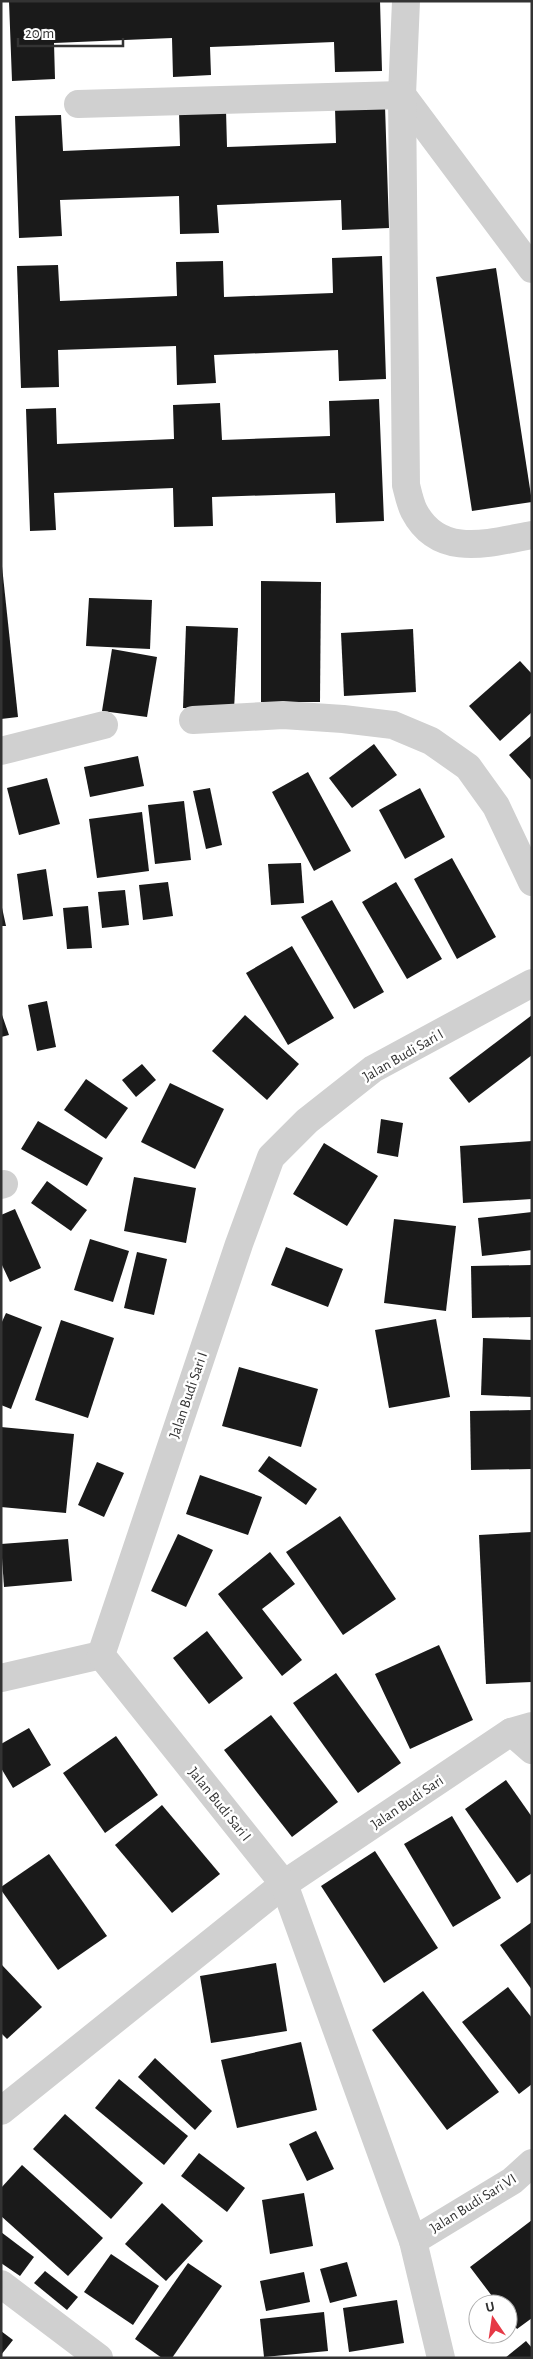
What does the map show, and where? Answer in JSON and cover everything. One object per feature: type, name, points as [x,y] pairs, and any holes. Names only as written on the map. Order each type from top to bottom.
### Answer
[{"type":"street","points":[[406,1],[402,95],[406,485],[413,510],[425,526],[441,539],[455,544],[486,544],[532,535]]},
{"type":"street","points":[[78,104],[402,95]]},
{"type":"street","points":[[402,95],[532,269]]},
{"type":"street","points":[[193,720],[283,715],[343,719],[393,725],[431,741],[468,767],[496,806],[532,882]]},
{"type":"street","points":[[1,751],[104,725]]},
{"type":"street","name":"Jalan Budi Sari I","points":[[441,2358],[413,2241],[284,1884],[101,1655],[239,1244],[271,1157],[307,1120],[374,1069],[532,983]]},
{"type":"street","points":[[1,1678],[101,1655]]},
{"type":"street","points":[[521,1729],[532,1750]]},
{"type":"street","name":"Jalan Budi Sari","points":[[1,2111],[284,1884],[521,1729]]},
{"type":"street","name":"Jalan Budi Sari VI","points":[[413,2241],[512,2181],[532,2164]]},
{"type":"street","points":[[1,2284],[99,2358]]},
{"type":"building","points":[[9,1],[380,1],[382,71],[335,72],[334,42],[210,47],[211,75],[173,77],[172,38],[54,43],[55,79],[12,81]]},
{"type":"building","points":[[385,106],[389,228],[342,230],[341,200],[217,205],[219,233],[180,234],[179,196],[60,200],[62,236],[19,238],[15,116],[61,115],[63,151],[180,146],[179,112],[226,110],[227,147],[336,143],[335,108]]},
{"type":"building","points":[[382,256],[386,379],[339,381],[338,350],[214,355],[216,383],[177,385],[176,346],[58,350],[59,387],[21,388],[17,266],[58,265],[60,301],[177,296],[176,262],[223,261],[224,297],[333,293],[332,258]]},
{"type":"building","points":[[496,268],[532,502],[472,511],[436,277]]},
{"type":"building","points":[[379,399],[384,521],[336,523],[335,493],[212,497],[213,526],[174,527],[173,488],[54,493],[56,530],[30,531],[26,409],[56,408],[57,444],[174,439],[173,405],[220,403],[222,440],[330,436],[329,401]]},
{"type":"building","points":[[1,557],[18,717],[1,719]]},
{"type":"building","points":[[261,581],[321,582],[320,702],[261,702]]},
{"type":"building","points":[[89,598],[152,600],[150,649],[86,646]]},
{"type":"building","points":[[186,626],[238,628],[234,710],[183,708]]},
{"type":"building","points":[[413,629],[416,692],[344,696],[341,633]]},
{"type":"building","points":[[112,649],[157,657],[147,717],[102,711]]},
{"type":"building","points":[[520,661],[532,674],[532,712],[500,741],[469,706]]},
{"type":"building","points":[[532,735],[532,781],[509,755]]},
{"type":"building","points":[[374,744],[397,775],[352,808],[329,778]]},
{"type":"building","points":[[138,756],[144,786],[90,797],[84,767]]},
{"type":"building","points":[[308,772],[351,851],[314,871],[272,792]]},
{"type":"building","points":[[47,778],[60,824],[19,835],[7,788]]},
{"type":"building","points":[[210,788],[222,845],[206,849],[193,791]]},
{"type":"building","points":[[420,788],[445,837],[405,859],[379,810]]},
{"type":"building","points":[[184,801],[191,860],[155,864],[148,805]]},
{"type":"building","points":[[142,812],[149,871],[97,878],[89,819]]},
{"type":"building","points":[[452,858],[496,937],[457,959],[414,879]]},
{"type":"building","points":[[301,863],[304,903],[271,905],[268,864]]},
{"type":"building","points":[[46,869],[53,916],[23,920],[17,874]]},
{"type":"building","points":[[168,882],[173,916],[143,920],[139,885]]},
{"type":"building","points":[[396,882],[442,959],[407,979],[362,902]]},
{"type":"building","points":[[125,890],[129,925],[102,928],[98,892]]},
{"type":"building","points":[[332,900],[384,992],[354,1009],[301,917]]},
{"type":"building","points":[[1,903],[6,926],[1,926]]},
{"type":"building","points":[[88,906],[92,948],[67,949],[63,908]]},
{"type":"building","points":[[292,946],[334,1018],[288,1045],[246,973]]},
{"type":"building","points":[[47,1001],[56,1047],[37,1051],[28,1005]]},
{"type":"building","points":[[1,1012],[9,1035],[1,1037]]},
{"type":"building","points":[[245,1015],[299,1064],[267,1100],[212,1051]]},
{"type":"building","points":[[532,1015],[532,1055],[469,1103],[449,1078]]},
{"type":"building","points":[[142,1064],[156,1080],[136,1097],[122,1080]]},
{"type":"building","points":[[86,1079],[128,1108],[106,1139],[64,1110]]},
{"type":"building","points":[[170,1083],[224,1109],[195,1169],[141,1142]]},
{"type":"building","points":[[381,1119],[403,1123],[398,1157],[377,1153]]},
{"type":"building","points":[[38,1121],[103,1158],[87,1186],[21,1149]]},
{"type":"building","points":[[532,1141],[532,1199],[463,1203],[460,1146]]},
{"type":"building","points":[[324,1143],[378,1176],[347,1226],[293,1194]]},
{"type":"building","points":[[134,1177],[196,1188],[186,1243],[124,1231]]},
{"type":"building","points":[[47,1181],[87,1210],[71,1231],[31,1203]]},
{"type":"building","points":[[15,1209],[41,1268],[10,1282],[1,1263],[1,1215]]},
{"type":"building","points":[[532,1212],[532,1250],[482,1256],[478,1218]]},
{"type":"building","points":[[394,1219],[456,1226],[446,1311],[384,1303]]},
{"type":"building","points":[[90,1239],[129,1251],[113,1302],[74,1290]]},
{"type":"building","points":[[286,1247],[343,1269],[328,1307],[271,1285]]},
{"type":"building","points":[[137,1252],[167,1259],[154,1315],[124,1308]]},
{"type":"building","points":[[532,1265],[532,1317],[472,1318],[471,1266]]},
{"type":"building","points":[[6,1313],[42,1327],[11,1409],[1,1405],[1,1324]]},
{"type":"building","points":[[436,1319],[450,1397],[389,1408],[375,1330]]},
{"type":"building","points":[[61,1320],[114,1338],[88,1418],[35,1400]]},
{"type":"building","points":[[483,1338],[532,1340],[532,1397],[481,1395]]},
{"type":"building","points":[[239,1367],[318,1389],[301,1447],[222,1426]]},
{"type":"building","points":[[532,1410],[532,1469],[471,1470],[470,1411]]},
{"type":"building","points":[[1,1427],[74,1434],[66,1513],[1,1507]]},
{"type":"building","points":[[269,1456],[317,1489],[306,1505],[258,1471]]},
{"type":"building","points":[[97,1462],[124,1473],[104,1517],[78,1505]]},
{"type":"building","points":[[200,1475],[262,1497],[248,1535],[186,1514]]},
{"type":"building","points":[[340,1516],[396,1599],[343,1635],[286,1552]]},
{"type":"building","points":[[532,1532],[532,1682],[486,1684],[479,1535]]},
{"type":"building","points":[[178,1534],[213,1550],[186,1607],[151,1591]]},
{"type":"building","points":[[68,1539],[72,1581],[4,1587],[1,1544]]},
{"type":"building","points":[[270,1552],[295,1584],[262,1609],[302,1660],[282,1676],[218,1594]]},
{"type":"building","points":[[207,1631],[243,1678],[209,1704],[173,1658]]},
{"type":"building","points":[[439,1645],[473,1720],[410,1749],[375,1674]]},
{"type":"building","points":[[336,1673],[401,1763],[358,1793],[293,1703]]},
{"type":"building","points":[[271,1715],[338,1802],[292,1837],[224,1750]]},
{"type":"building","points":[[29,1728],[51,1765],[13,1788],[1,1768],[1,1744]]},
{"type":"building","points":[[116,1736],[158,1795],[105,1833],[63,1773]]},
{"type":"building","points":[[506,1780],[532,1817],[532,1873],[517,1883],[465,1809]]},
{"type":"building","points":[[162,1805],[220,1874],[172,1913],[115,1845]]},
{"type":"building","points":[[452,1816],[501,1898],[453,1927],[404,1844]]},
{"type":"building","points":[[375,1851],[438,1948],[384,1983],[321,1886]]},
{"type":"building","points":[[49,1854],[107,1936],[58,1970],[1,1890],[1,1887]]},
{"type":"building","points":[[532,1922],[532,1990],[500,1945]]},
{"type":"building","points":[[276,1963],[287,2031],[211,2043],[200,1976]]},
{"type":"building","points":[[1,1964],[42,2007],[7,2039],[1,2033]]},
{"type":"building","points":[[508,1987],[532,2018],[532,2084],[519,2094],[462,2022]]},
{"type":"building","points":[[423,1991],[499,2092],[447,2130],[372,2030]]},
{"type":"building","points":[[301,2042],[317,2110],[237,2128],[221,2060]]},
{"type":"building","points":[[155,2058],[212,2111],[195,2130],[138,2077]]},
{"type":"building","points":[[119,2079],[188,2136],[164,2165],[95,2108]]},
{"type":"building","points":[[65,2114],[143,2183],[111,2219],[33,2149]]},
{"type":"building","points":[[316,2131],[334,2169],[307,2181],[289,2144]]},
{"type":"building","points":[[199,2153],[245,2188],[227,2212],[181,2176]]},
{"type":"building","points":[[22,2165],[103,2238],[68,2276],[1,2216],[1,2188]]},
{"type":"building","points":[[304,2193],[313,2246],[270,2254],[262,2200]]},
{"type":"building","points":[[162,2203],[203,2241],[166,2281],[125,2244]]},
{"type":"building","points":[[532,2220],[532,2318],[518,2328],[518,2294],[490,2294],[470,2267]]},
{"type":"building","points":[[1,2232],[34,2257],[20,2276],[1,2263]]},
{"type":"building","points":[[111,2254],[159,2286],[133,2325],[84,2292]]},
{"type":"building","points":[[347,2262],[357,2296],[330,2303],[320,2269]]},
{"type":"building","points":[[188,2263],[222,2286],[172,2358],[162,2358],[135,2339]]},
{"type":"building","points":[[45,2271],[78,2297],[67,2310],[34,2283]]},
{"type":"building","points":[[304,2272],[310,2302],[266,2311],[260,2281]]},
{"type":"building","points":[[397,2300],[404,2343],[349,2352],[343,2308]]},
{"type":"building","points":[[324,2312],[328,2351],[264,2357],[260,2319]]},
{"type":"building","points":[[1,2331],[13,2340],[1,2355]]},
{"type":"building","points":[[526,2341],[532,2348],[532,2358],[505,2358]]}]
